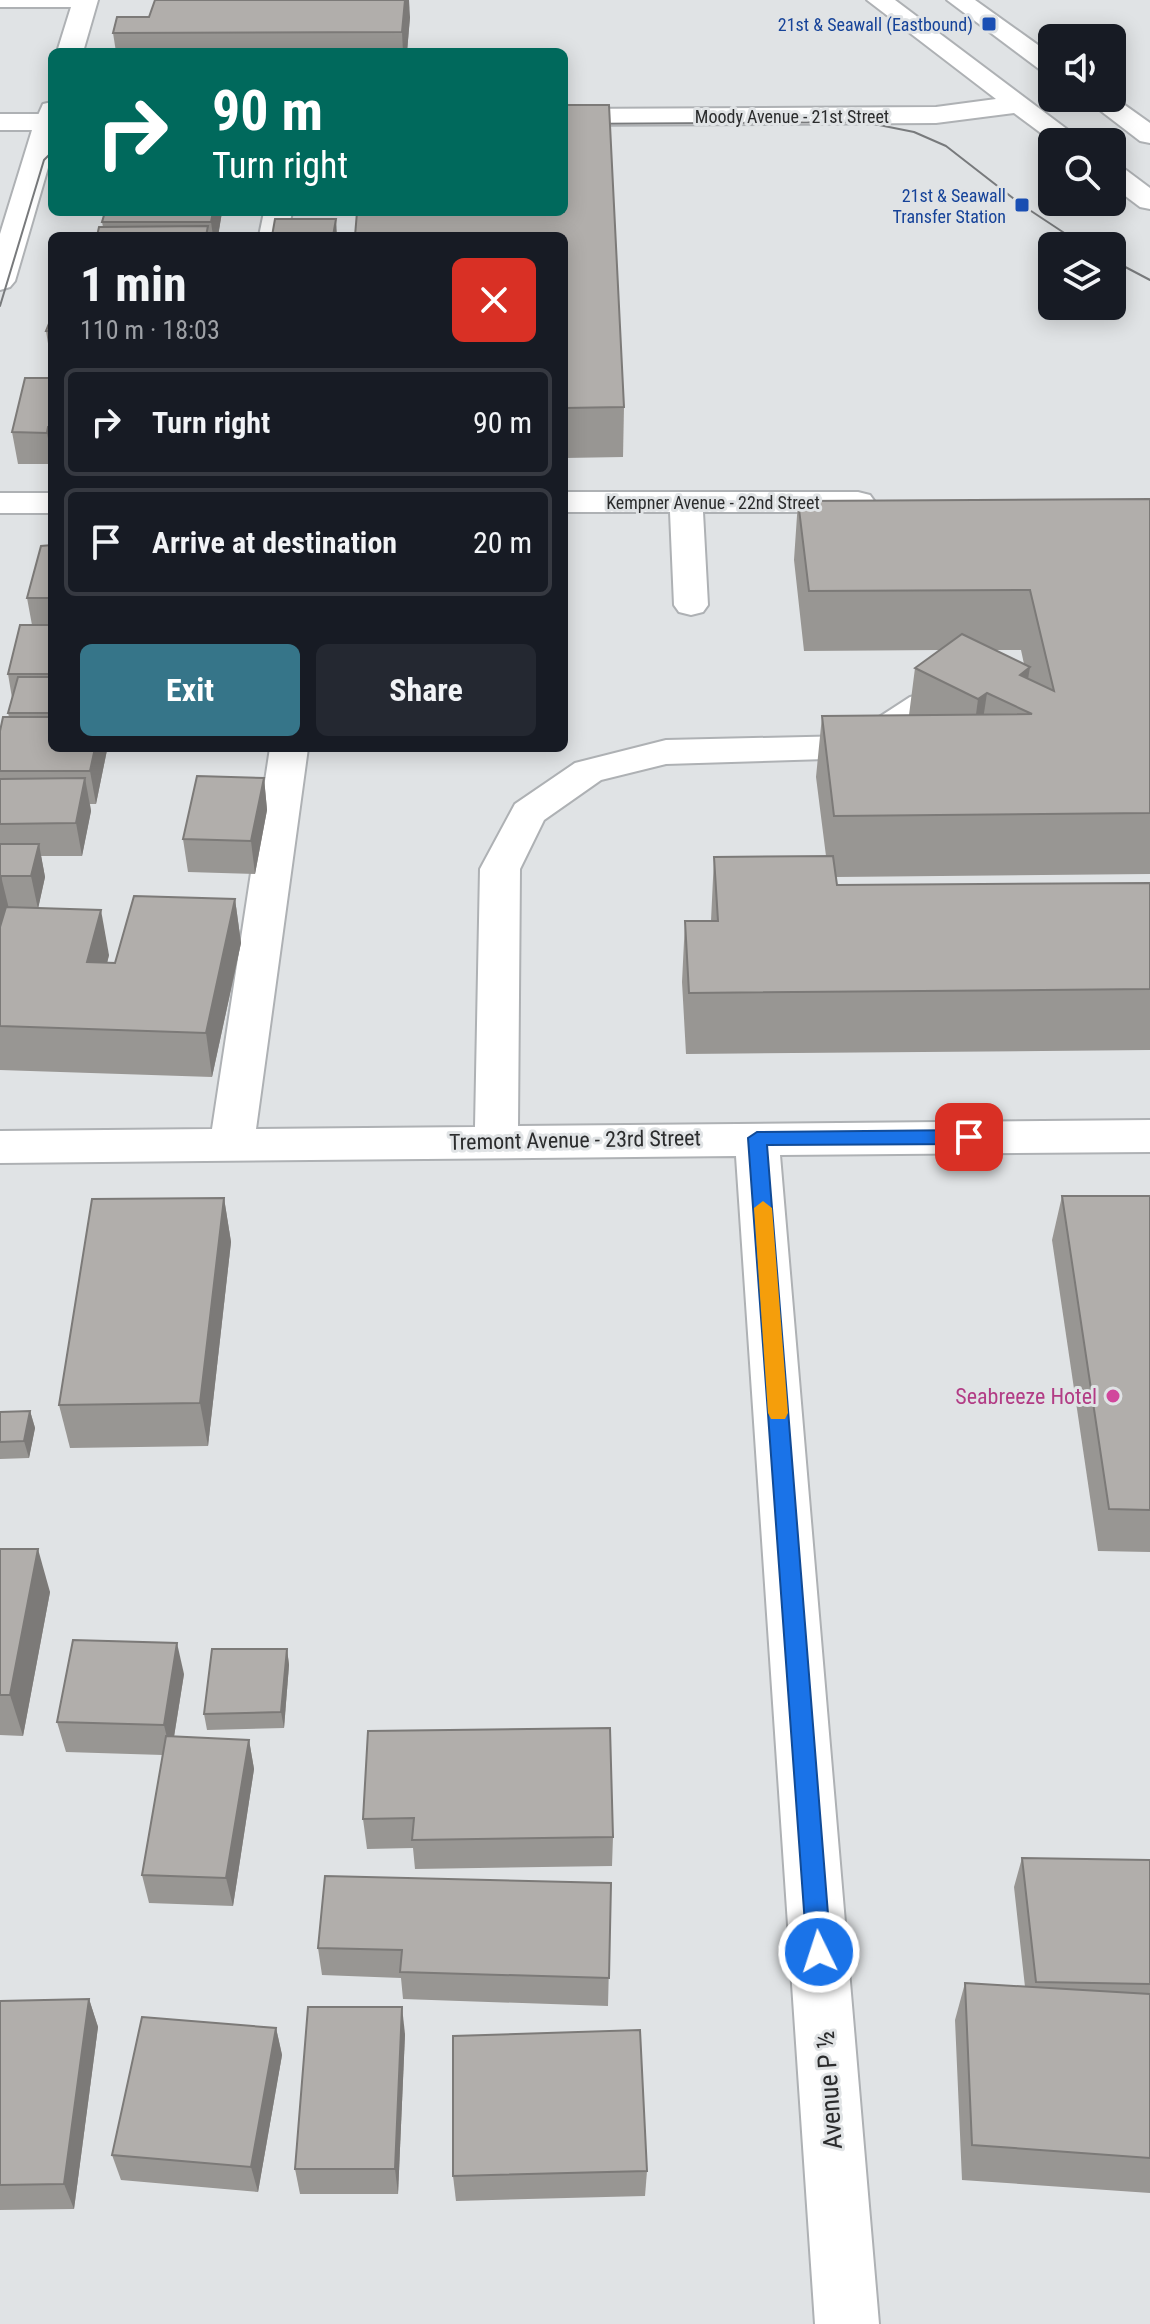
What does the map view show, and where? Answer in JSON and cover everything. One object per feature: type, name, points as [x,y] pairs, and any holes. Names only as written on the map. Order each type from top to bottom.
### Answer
[{"type":"street","points":[[0,0],[86,0],[71,48]]},
{"type":"street","points":[[879,0],[1051,128]]},
{"type":"street","points":[[959,0],[1038,57]]},
{"type":"street","name":"Moody Avenue - 21st Street","points":[[568,117],[936,115],[1019,104]]},
{"type":"street","points":[[1117,112],[1150,135]]},
{"type":"street","points":[[0,122],[48,118]]},
{"type":"street","points":[[0,281],[48,128]]},
{"type":"street","points":[[1126,183],[1150,201]]},
{"type":"street","name":"Kempner Avenue - 22nd Street","points":[[568,502],[887,502]]},
{"type":"street","points":[[686,502],[691,605]]},
{"type":"street","points":[[0,503],[48,503]]},
{"type":"street","points":[[496,1141],[500,869],[529,813],[588,771],[666,752],[858,747],[923,705]]},
{"type":"street","points":[[232,1144],[288,752]]},
{"type":"street","name":"Tremont Avenue - 23rd Street","points":[[0,1147],[1150,1136]]},
{"type":"street","name":"Avenue P ½","points":[[757,1138],[847,2324]]},
{"type":"building","points":[[155,0],[405,0],[402,32],[113,33],[117,17],[149,17]]},
{"type":"building","points":[[568,105],[609,105],[624,407],[568,408],[568,232],[355,232],[357,216],[568,216]]},
{"type":"building","points":[[104,216],[212,216],[211,222],[102,222]]},
{"type":"building","points":[[275,219],[336,219],[334,232],[273,232]]},
{"type":"building","points":[[208,226],[207,232],[98,232],[99,227]]},
{"type":"building","points":[[25,378],[48,378],[47,433],[12,432]]},
{"type":"building","points":[[1150,499],[1150,813],[834,816],[822,716],[1032,714],[987,693],[978,699],[915,668],[962,634],[1030,667],[1020,675],[1054,691],[1030,590],[809,591],[798,501]]},
{"type":"building","points":[[48,545],[48,598],[27,598],[41,546]]},
{"type":"building","points":[[20,625],[48,625],[48,674],[8,674]]},
{"type":"building","points":[[18,677],[48,677],[48,713],[8,713]]},
{"type":"building","points":[[3,717],[48,717],[48,752],[94,752],[90,771],[0,771]]},
{"type":"building","points":[[197,776],[264,778],[251,841],[183,839]]},
{"type":"building","points":[[85,778],[76,823],[0,824],[0,779]]},
{"type":"building","points":[[0,844],[39,844],[31,876],[1,876],[0,881]]},
{"type":"building","points":[[833,856],[837,885],[1150,883],[1150,989],[689,993],[685,921],[718,921],[714,857]]},
{"type":"building","points":[[134,896],[235,899],[206,1033],[0,1026],[0,927],[6,907],[101,910],[87,962],[115,963]]},
{"type":"building","name":"Seabreeze Hotel","points":[[1062,1196],[1150,1196],[1150,1510],[1109,1509]]},
{"type":"building","points":[[224,1198],[200,1403],[59,1405],[92,1199]]},
{"type":"building","points":[[30,1411],[24,1441],[0,1442],[0,1412]]},
{"type":"building","points":[[0,1549],[38,1549],[10,1695],[0,1695]]},
{"type":"building","points":[[73,1640],[177,1643],[164,1725],[57,1722]]},
{"type":"building","points":[[212,1649],[287,1649],[281,1712],[204,1714]]},
{"type":"building","points":[[610,1728],[613,1837],[412,1840],[414,1818],[363,1819],[368,1731]]},
{"type":"building","points":[[166,1736],[249,1740],[226,1878],[142,1875]]},
{"type":"building","points":[[1022,1858],[1150,1860],[1150,1984],[1036,1982]]},
{"type":"building","points":[[325,1876],[611,1883],[609,1978],[400,1972],[402,1950],[318,1948]]},
{"type":"building","points":[[965,1983],[1150,1994],[1150,2158],[972,2145]]},
{"type":"building","points":[[89,1999],[64,2184],[0,2185],[0,2001]]},
{"type":"building","points":[[308,2007],[402,2007],[395,2169],[295,2169]]},
{"type":"building","points":[[142,2017],[276,2028],[251,2167],[112,2155]]},
{"type":"building","points":[[640,2030],[647,2171],[453,2176],[453,2036]]},
{"type":"tram line","points":[[568,124],[864,122],[914,132],[946,146],[1022,205],[1063,232]]},
{"type":"tram line","points":[[0,306],[44,160],[48,156]]},
{"type":"tram line","points":[[1126,267],[1150,280]]},
{"type":"slow traffic","points":[[763,1208],[778,1413]]},
{"type":"place","name":"21st & Seawall (Eastbound)","points":[[989,24]]},
{"type":"place","name":"21st & Seawall Transfer Station","points":[[1022,205]]},
{"type":"place","name":"Seabreeze Hotel","points":[[1113,1396]]},
{"type":"route","points":[[819,1952],[757,1138],[969,1137]]}]
